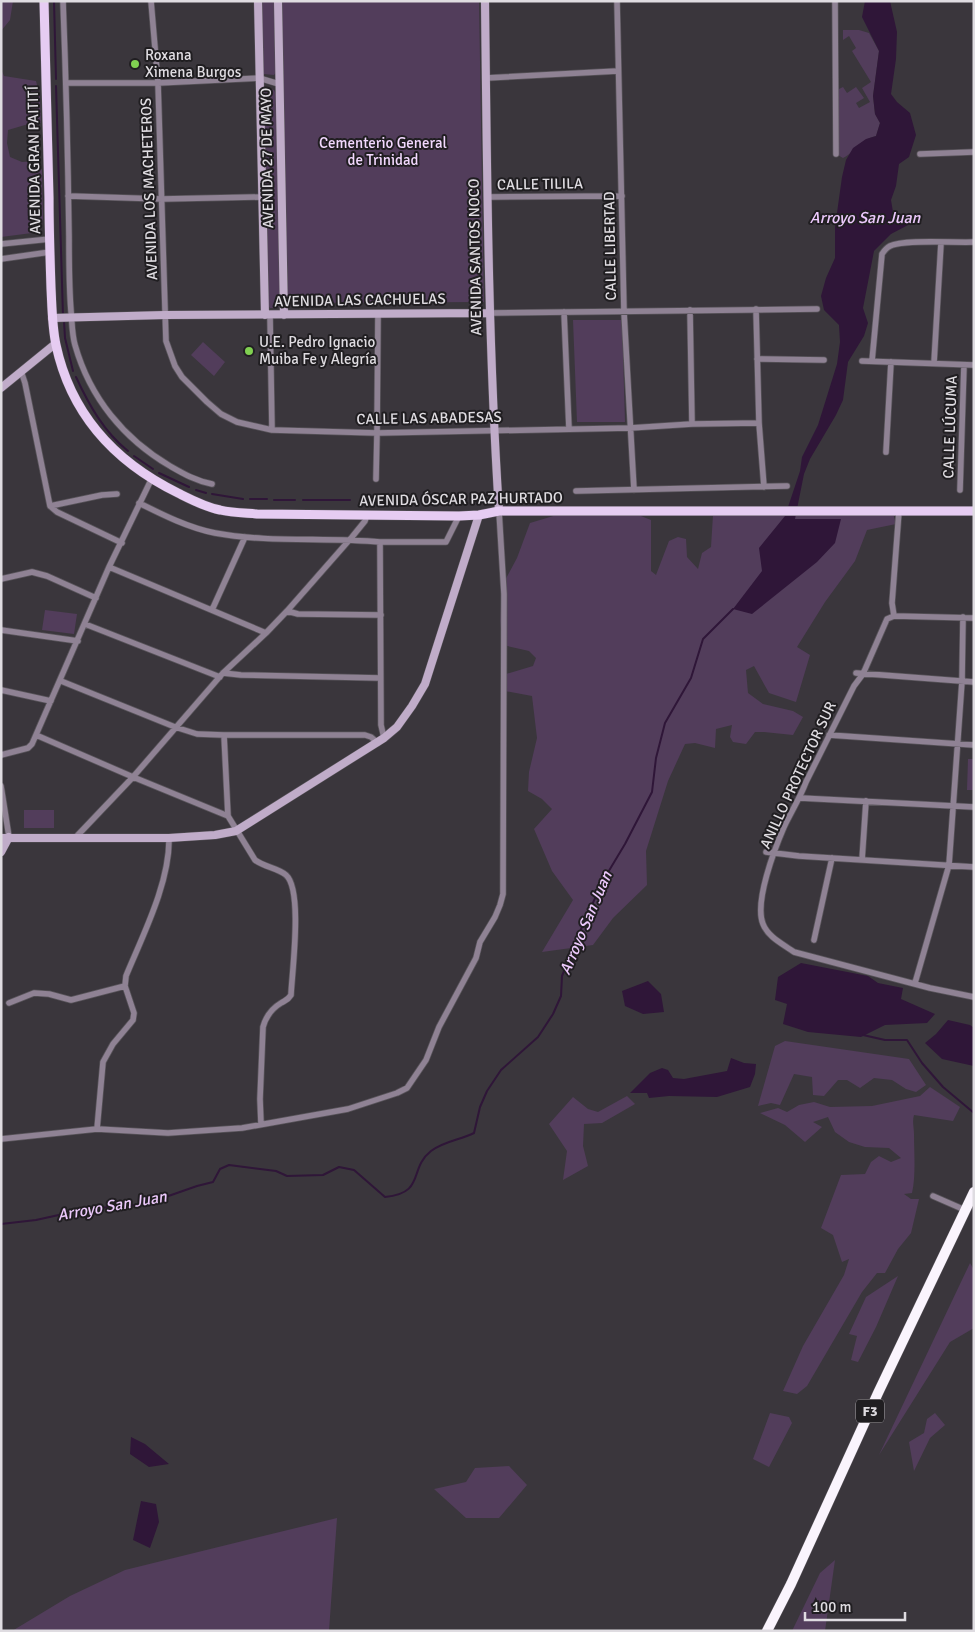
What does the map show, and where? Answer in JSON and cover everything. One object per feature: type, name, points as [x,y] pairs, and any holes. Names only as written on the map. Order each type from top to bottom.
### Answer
[{"type":"highway","name":"F3","points":[[767,1631],[791,1584],[878,1393],[974,1192]]},
{"type":"main road","name":"AVENIDA GRAN PAITITÍ","points":[[44,1],[50,252],[63,318]]},
{"type":"main road","name":"AVENIDA ÓSCAR PAZ HURTADO","points":[[63,318],[55,344],[63,369],[76,399],[92,426],[112,450],[151,480],[205,506],[233,513],[366,518],[459,516],[499,512],[974,511]]},
{"type":"street","points":[[63,1],[69,280],[63,318],[83,369],[96,395],[110,416],[138,445],[188,477],[212,484]]},
{"type":"street","name":"AVENIDA LOS MACHETEROS","points":[[151,1],[158,83],[165,316]]},
{"type":"street","name":"AVENIDA 27 DE MAYO","points":[[258,1],[262,197],[272,430]]},
{"type":"street","name":"AVENIDA 27 DE MAYO","points":[[278,1],[284,315]]},
{"type":"street","name":"AVENIDA SANTOS NOCO","points":[[485,1],[490,312],[499,512]]},
{"type":"street","name":"CALLE LIBERTAD","points":[[617,1],[624,312],[634,490]]},
{"type":"street","points":[[834,1],[836,154]]},
{"type":"street","points":[[486,78],[618,72]]},
{"type":"street","points":[[66,83],[158,83],[259,78],[279,84]]},
{"type":"street","points":[[920,154],[974,152]]},
{"type":"street","points":[[68,196],[162,199],[262,197]]},
{"type":"street","name":"CALLE TILILA","points":[[488,197],[622,196]]},
{"type":"street","points":[[1,244],[50,239]]},
{"type":"street","points":[[872,361],[882,254],[891,246],[905,243],[974,242]]},
{"type":"street","points":[[934,363],[940,243]]},
{"type":"street","points":[[1,259],[50,252]]},
{"type":"street","points":[[756,309],[759,423],[764,486]]},
{"type":"street","name":"AVENIDA LAS CACHUELAS","points":[[63,318],[817,309]]},
{"type":"street","points":[[690,310],[692,424]]},
{"type":"street","points":[[564,312],[569,429]]},
{"type":"street","points":[[376,478],[378,314]]},
{"type":"street","name":"CALLE LAS ABADESAS","points":[[165,316],[166,341],[170,354],[175,366],[192,388],[221,414],[237,422],[272,430],[377,433],[630,428],[692,424],[759,423]]},
{"type":"street","points":[[1,388],[55,344]]},
{"type":"street","points":[[758,359],[824,360]]},
{"type":"street","points":[[862,361],[974,365]]},
{"type":"street","points":[[886,452],[891,362]]},
{"type":"street","name":"CALLE LÚCUMA","points":[[960,490],[964,365]]},
{"type":"street","points":[[21,371],[50,506],[57,512],[122,543]]},
{"type":"street","points":[[1,756],[28,748],[32,744],[96,598],[151,480]]},
{"type":"street","points":[[576,492],[787,486]]},
{"type":"street","points":[[50,506],[102,495],[117,494]]},
{"type":"street","points":[[139,504],[190,526],[213,532],[277,540],[351,538],[380,542],[446,542],[459,516]]},
{"type":"street","points":[[899,511],[892,603],[894,616],[974,618]]},
{"type":"street","points":[[1,1138],[97,1129],[168,1133],[242,1128],[348,1109],[407,1088],[426,1060],[439,1027],[476,958],[480,942],[500,906],[503,894],[502,725],[504,594],[499,512]]},
{"type":"street","points":[[5,838],[169,838],[215,835],[236,830],[381,740],[397,727],[425,684],[479,515]]},
{"type":"street","points":[[76,837],[133,777],[221,675],[266,634],[287,611],[351,538],[366,518]]},
{"type":"street","points":[[212,610],[245,537]]},
{"type":"street","points":[[380,542],[381,740]]},
{"type":"street","points":[[110,567],[266,634]]},
{"type":"street","points":[[1,579],[32,572],[47,576],[96,598]]},
{"type":"street","points":[[287,611],[298,614],[381,615]]},
{"type":"street","name":"ANILLO PROTECTOR SUR","points":[[894,616],[887,619],[863,674],[854,686],[806,782],[800,798],[784,826],[761,898],[760,911],[763,924],[775,940],[794,952],[974,997]]},
{"type":"street","points":[[915,983],[949,865],[962,681],[963,617]]},
{"type":"street","points":[[85,624],[221,675],[380,678]]},
{"type":"street","points":[[1,630],[78,641]]},
{"type":"street","points":[[856,673],[974,682]]},
{"type":"street","points":[[61,681],[197,734],[224,736],[365,735],[381,740]]},
{"type":"street","points":[[1,690],[51,702]]},
{"type":"street","points":[[36,735],[228,816]]},
{"type":"street","points":[[829,735],[974,745]]},
{"type":"street","points":[[224,736],[228,816],[255,860],[286,875],[291,881],[296,924],[291,995],[290,998],[272,1010],[266,1018],[263,1027],[261,1124]]},
{"type":"street","points":[[1,786],[5,838],[1,852]]},
{"type":"street","points":[[800,798],[974,807]]},
{"type":"street","points":[[862,860],[866,801]]},
{"type":"street","points":[[97,1129],[103,1062],[112,1044],[133,1020],[134,1013],[125,986],[126,976],[150,917],[168,864],[169,838]]},
{"type":"street","points":[[766,852],[974,867]]},
{"type":"street","points":[[814,940],[832,858]]},
{"type":"street","points":[[9,1003],[34,993],[50,994],[72,1000],[125,986]]},
{"type":"street","points":[[933,1196],[965,1210]]},
{"type":"green space","points":[[1,1],[13,1],[10,20],[1,31]]},
{"type":"green space","points":[[261,1],[275,1],[276,72],[274,75],[264,74],[262,71]]},
{"type":"green space","name":"Cementerio General de Trinidad","points":[[282,1],[479,1],[484,302],[288,303]]},
{"type":"green space","points":[[843,30],[859,30],[869,33],[879,51],[873,96],[875,114],[880,123],[876,136],[861,143],[843,158],[836,154],[835,91],[843,87],[847,93],[856,87],[864,98],[856,103],[859,108],[870,102],[862,88],[871,82],[852,51],[856,48],[849,36],[843,40]]},
{"type":"green space","points":[[1,69],[4,76],[36,81],[40,97],[41,123],[8,130],[7,143],[10,157],[22,162],[35,161],[42,170],[43,219],[40,229],[32,233],[1,237]]},
{"type":"green space","points":[[268,88],[274,90],[276,94],[281,305],[277,308],[270,308],[268,305],[264,91]]},
{"type":"green space","points":[[573,320],[622,320],[625,422],[577,422]]},
{"type":"green space","points":[[203,342],[225,362],[214,376],[191,355]]},
{"type":"green space","points":[[616,513],[641,516],[651,520],[651,571],[656,575],[669,541],[678,537],[686,539],[687,557],[698,569],[702,553],[711,547],[713,515],[893,513],[896,524],[867,530],[855,561],[825,602],[797,647],[810,655],[796,702],[769,693],[754,666],[746,670],[748,693],[763,704],[793,711],[803,717],[793,735],[755,732],[746,744],[733,742],[730,737],[732,725],[716,729],[715,748],[695,743],[685,744],[668,781],[646,851],[647,885],[613,918],[593,945],[542,952],[573,900],[552,871],[534,829],[552,809],[542,799],[528,791],[529,772],[537,738],[532,696],[505,691],[506,674],[533,666],[536,658],[529,651],[503,645],[500,621],[502,586],[517,558],[530,523],[560,514]]},
{"type":"green space","points":[[45,610],[77,614],[74,634],[42,630]]},
{"type":"green space","points":[[968,759],[974,759],[974,790],[967,790]]},
{"type":"green space","points":[[24,810],[54,810],[54,828],[24,828]]},
{"type":"green space","points":[[785,1041],[909,1059],[926,1085],[916,1092],[906,1089],[892,1080],[874,1078],[860,1088],[847,1080],[838,1080],[824,1096],[813,1095],[812,1077],[794,1074],[780,1105],[771,1103],[758,1106],[775,1046]]},
{"type":"green space","points":[[930,1087],[960,1107],[953,1121],[914,1115],[913,1186],[912,1193],[904,1194],[911,1199],[919,1199],[911,1233],[898,1249],[885,1273],[877,1273],[862,1292],[807,1386],[797,1394],[783,1391],[803,1346],[844,1275],[849,1259],[842,1262],[833,1235],[821,1228],[841,1175],[865,1174],[871,1162],[879,1156],[891,1162],[901,1158],[889,1148],[865,1147],[849,1142],[835,1132],[828,1117],[813,1122],[822,1127],[805,1142],[785,1125],[760,1113],[778,1108],[787,1112],[799,1105],[814,1102],[830,1107],[872,1106],[920,1096]]},
{"type":"green space","points":[[627,1096],[635,1104],[602,1123],[584,1124],[583,1146],[588,1166],[563,1180],[567,1151],[549,1124],[573,1097],[588,1109],[598,1112]]},
{"type":"green space","points":[[970,1263],[974,1270],[974,1328],[950,1342],[879,1455]]},
{"type":"green space","points":[[898,1276],[876,1327],[858,1362],[851,1360],[857,1336],[849,1334],[866,1297]]},
{"type":"green space","points":[[770,1413],[789,1417],[792,1423],[769,1467],[753,1459]]},
{"type":"green space","points":[[935,1413],[945,1425],[930,1438],[914,1471],[909,1442],[924,1433],[927,1419]]},
{"type":"green space","points":[[509,1466],[527,1485],[499,1518],[466,1518],[434,1489],[466,1482],[475,1468]]},
{"type":"green space","points":[[337,1518],[329,1631],[12,1631],[70,1596],[125,1570]]},
{"type":"green space","points":[[835,1560],[825,1631],[792,1631],[820,1573]]},
{"type":"water","name":"Arroyo San Juan","points":[[865,1],[890,1],[897,32],[896,59],[891,94],[910,113],[916,135],[909,157],[899,164],[896,186],[891,200],[893,212],[908,216],[910,224],[891,234],[874,251],[863,308],[868,323],[864,336],[848,362],[843,400],[810,459],[804,474],[795,519],[841,519],[835,543],[817,562],[752,614],[733,609],[762,571],[759,548],[785,516],[800,471],[802,457],[818,425],[837,364],[840,342],[839,325],[824,310],[821,296],[826,278],[835,258],[835,227],[842,177],[846,160],[853,148],[866,139],[876,136],[880,123],[875,114],[873,96],[879,51],[862,17]]},
{"type":"water","points":[[801,963],[868,976],[878,983],[903,988],[901,999],[935,1014],[927,1023],[885,1025],[861,1037],[808,1032],[783,1024],[787,1004],[775,1000],[778,977]]},
{"type":"water","points":[[648,981],[661,994],[664,1012],[643,1014],[625,1006],[622,991]]},
{"type":"water","points":[[948,1020],[970,1025],[974,1028],[974,1066],[942,1059],[925,1043]]},
{"type":"water","points":[[731,1058],[744,1063],[756,1064],[755,1074],[750,1087],[717,1097],[669,1096],[649,1098],[647,1093],[630,1093],[650,1073],[662,1068],[668,1070],[673,1078],[684,1079],[727,1071]]},
{"type":"water","points":[[131,1437],[145,1444],[169,1464],[149,1467],[130,1454]]},
{"type":"water","points":[[141,1501],[156,1504],[159,1522],[150,1548],[133,1540]]},
{"type":"waterway","points":[[54,1],[56,79]]},
{"type":"waterway","points":[[56,86],[63,316]]},
{"type":"waterway","points":[[64,321],[65,338],[73,371]]},
{"type":"waterway","points":[[76,377],[86,398],[104,427],[128,451]]},
{"type":"waterway","points":[[134,456],[153,469]]},
{"type":"waterway","points":[[159,473],[189,487]]},
{"type":"waterway","points":[[196,490],[206,493]]},
{"type":"waterway","points":[[212,494],[243,499]]},
{"type":"waterway","points":[[250,499],[267,499]]},
{"type":"waterway","points":[[274,500],[295,500]]},
{"type":"waterway","points":[[303,500],[350,500]]},
{"type":"waterway","name":"Arroyo San Juan","points":[[1,1224],[36,1220],[86,1209],[135,1205],[157,1200],[213,1182],[220,1169],[229,1165],[276,1171],[287,1176],[323,1175],[339,1167],[354,1170],[385,1197],[398,1195],[406,1191],[412,1185],[424,1158],[431,1151],[441,1145],[474,1133],[480,1107],[487,1091],[501,1070],[538,1037],[553,1014],[561,996],[562,976],[584,922],[604,879],[652,792],[656,758],[665,723],[691,678],[703,639],[733,609]]},
{"type":"waterway","name":"Arroyo San Juan","points":[[863,1035],[885,1040],[907,1040],[922,1063],[943,1087],[974,1113]]},
{"type":"place","name":"Roxana Ximena Burgos","points":[[135,64]]},
{"type":"place","name":"U.E. Pedro Ignacio Muiba Fe y Alegría","points":[[249,351]]}]
